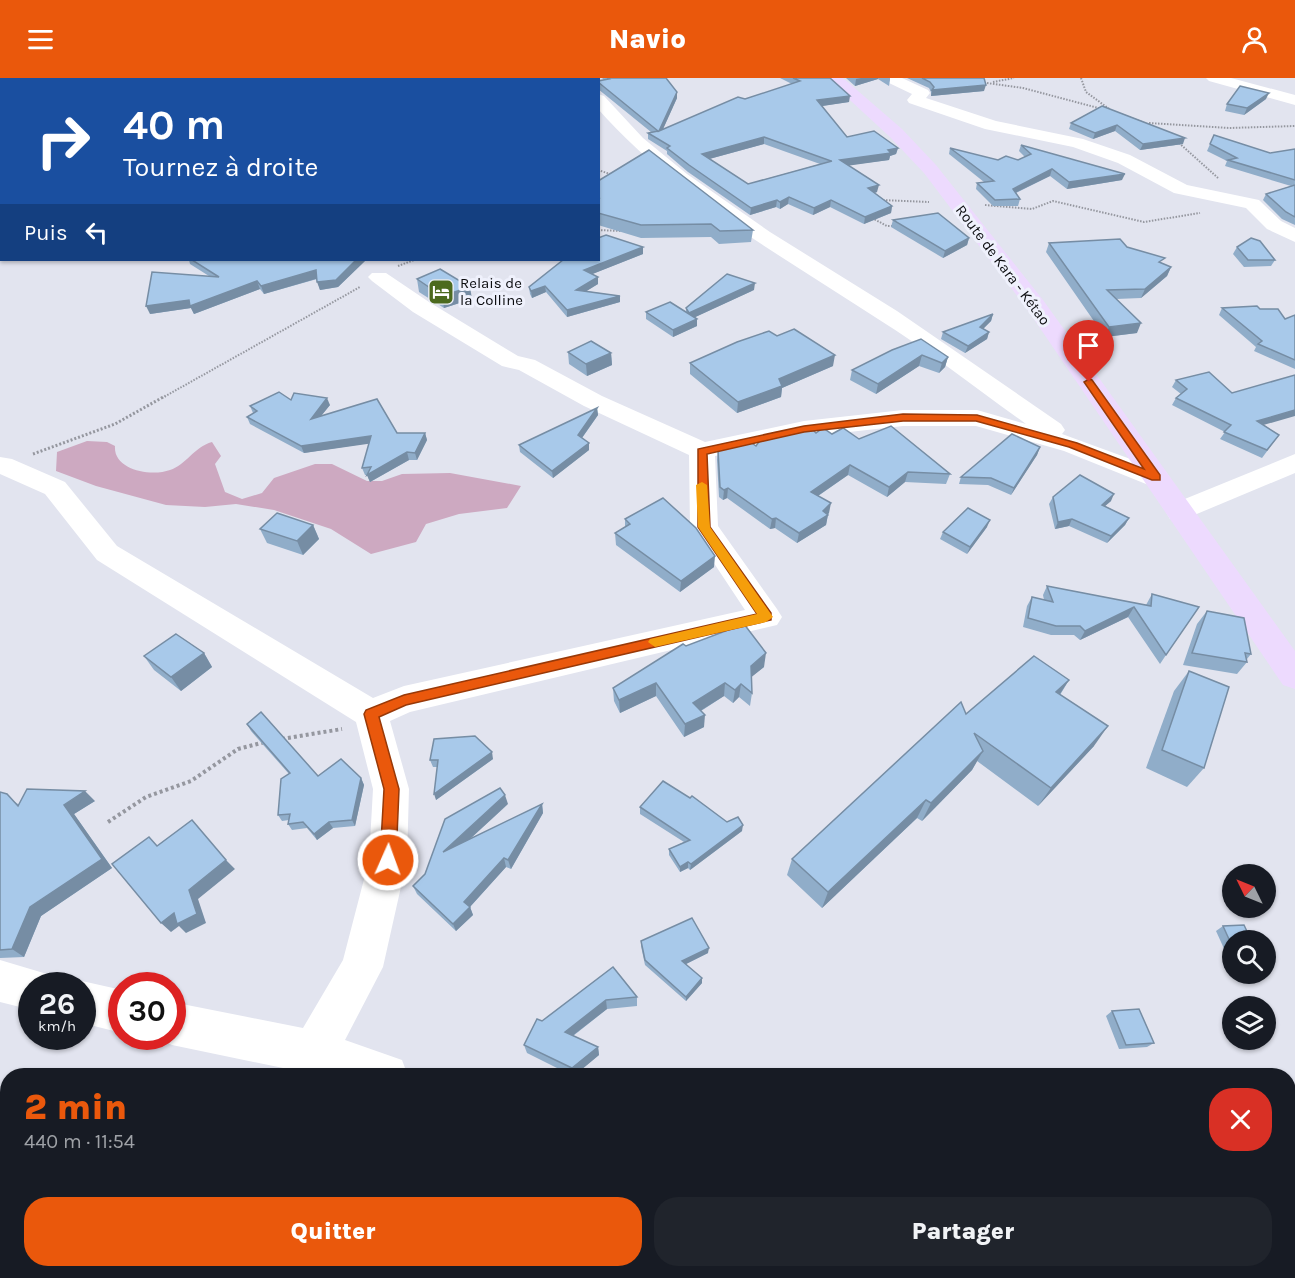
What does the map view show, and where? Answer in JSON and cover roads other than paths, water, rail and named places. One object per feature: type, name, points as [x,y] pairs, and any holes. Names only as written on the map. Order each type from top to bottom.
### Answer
[{"type":"main road","name":"Route de Kara - Kétao","points":[[834,78],[896,133],[930,169],[1035,305],[1295,676]]},
{"type":"street","points":[[1214,78],[1295,100]]},
{"type":"street","points":[[894,80],[922,93],[915,100],[940,109],[970,116],[991,125],[1077,143],[1124,159],[1181,189],[1252,204],[1274,225],[1295,236]]},
{"type":"street","points":[[600,101],[637,142],[681,178],[763,236],[889,316],[1073,445]]},
{"type":"street","points":[[379,277],[421,307],[510,361],[527,364],[593,401],[702,452],[804,429],[903,418],[977,418],[1073,445],[1156,478]]},
{"type":"street","points":[[372,717],[404,700],[766,617],[704,527],[702,452]]},
{"type":"street","points":[[1180,512],[1269,476],[1295,462]]},
{"type":"street","points":[[3,465],[55,488],[107,553],[372,717],[391,789],[388,860],[362,967],[311,1064]]},
{"type":"street","points":[[0,981],[18,986]]},
{"type":"street","points":[[186,1027],[311,1064],[336,1068]]},
{"type":"place","name":"Relais de la Colline","points":[[441,292]]}]
